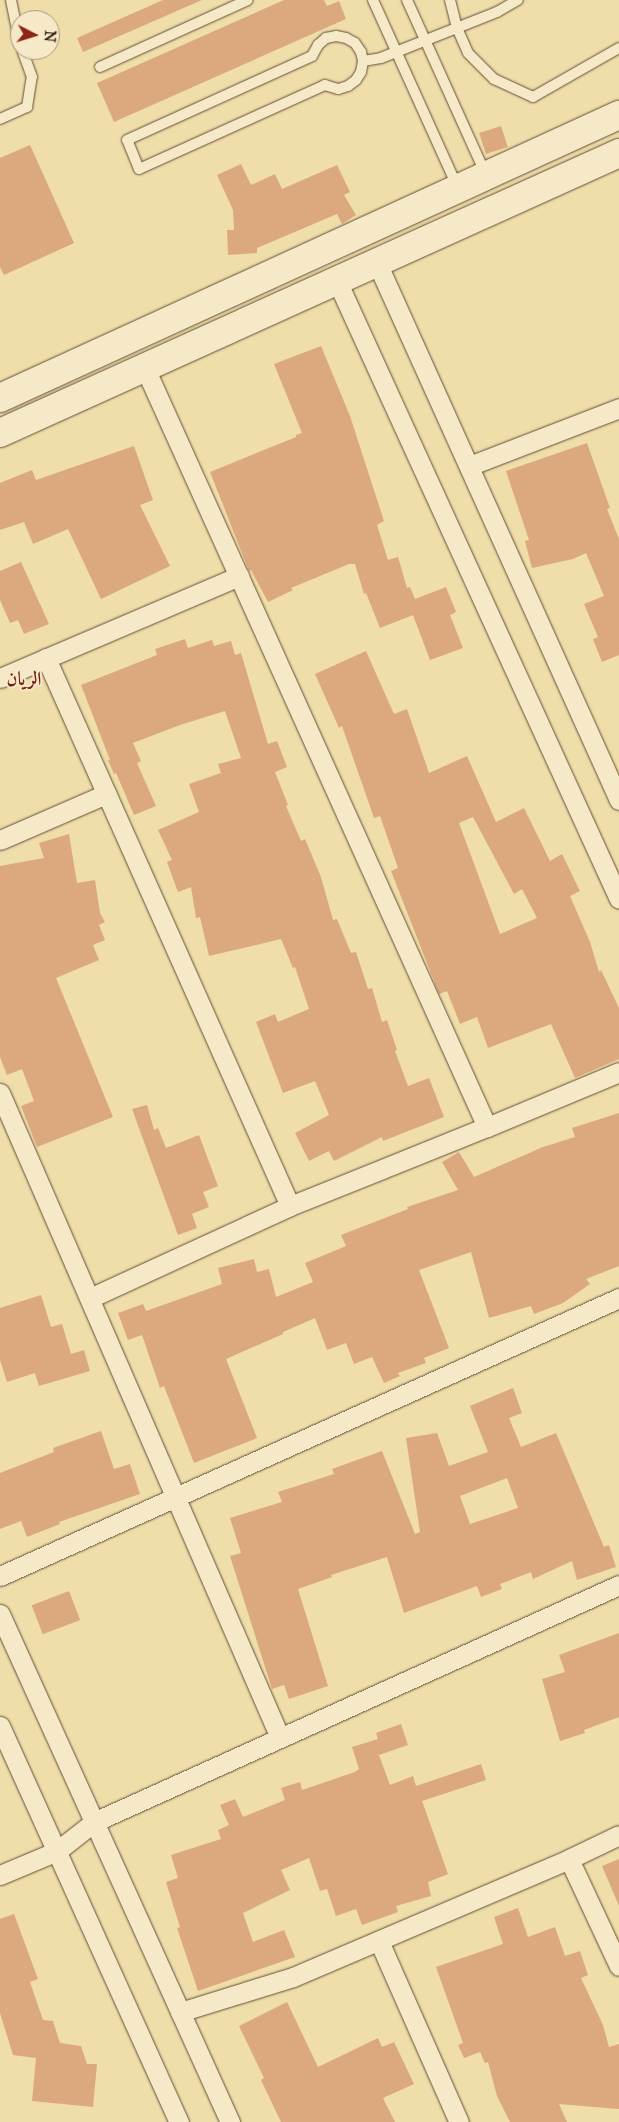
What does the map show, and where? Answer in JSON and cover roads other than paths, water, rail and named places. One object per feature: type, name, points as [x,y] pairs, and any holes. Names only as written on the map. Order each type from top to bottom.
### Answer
[{"type":"street","points":[[0,398],[619,115]]},
{"type":"street","points":[[0,434],[619,153]]},
{"type":"street","points":[[377,262],[619,800]]},
{"type":"street","points":[[337,281],[619,899]]},
{"type":"street","points":[[146,368],[487,1127]]},
{"type":"street","points":[[469,466],[619,408]]},
{"type":"street","points":[[0,678],[239,576]]},
{"type":"street","points":[[46,658],[290,1206]]},
{"type":"street","points":[[0,840],[106,794]]},
{"type":"street","points":[[90,1298],[290,1206],[619,1072]]},
{"type":"street","points":[[0,1092],[280,1738]]},
{"type":"street","points":[[0,1576],[619,1298]]},
{"type":"street","points":[[0,1875],[57,1851],[94,1822],[619,1585]]},
{"type":"street","points":[[0,1614],[230,2122]]},
{"type":"street","points":[[0,1726],[179,2122]]},
{"type":"street","points":[[180,2012],[293,1977],[569,1859],[619,1835]]},
{"type":"street","points":[[569,1859],[619,1966]]},
{"type":"street","points":[[379,1941],[458,2122]]},
{"type":"lane","points":[[100,66],[248,0]]},
{"type":"lane","points":[[372,0],[458,189]]},
{"type":"lane","points":[[407,0],[486,176]]},
{"type":"lane","points":[[450,0],[457,28],[468,53],[494,79],[533,97],[619,48]]},
{"type":"lane","points":[[363,62],[425,41],[497,12],[518,0]]},
{"type":"lane","points":[[336,36],[346,38],[355,43],[361,52],[363,62],[361,72],[356,80],[348,86],[338,89],[325,85],[139,169],[127,140],[312,56],[318,45],[326,38],[336,36]]},
{"type":"lane","points":[[0,119],[27,107],[32,77],[26,60]]},
{"type":"district","name":"الريان","points":[[24,679]]}]
